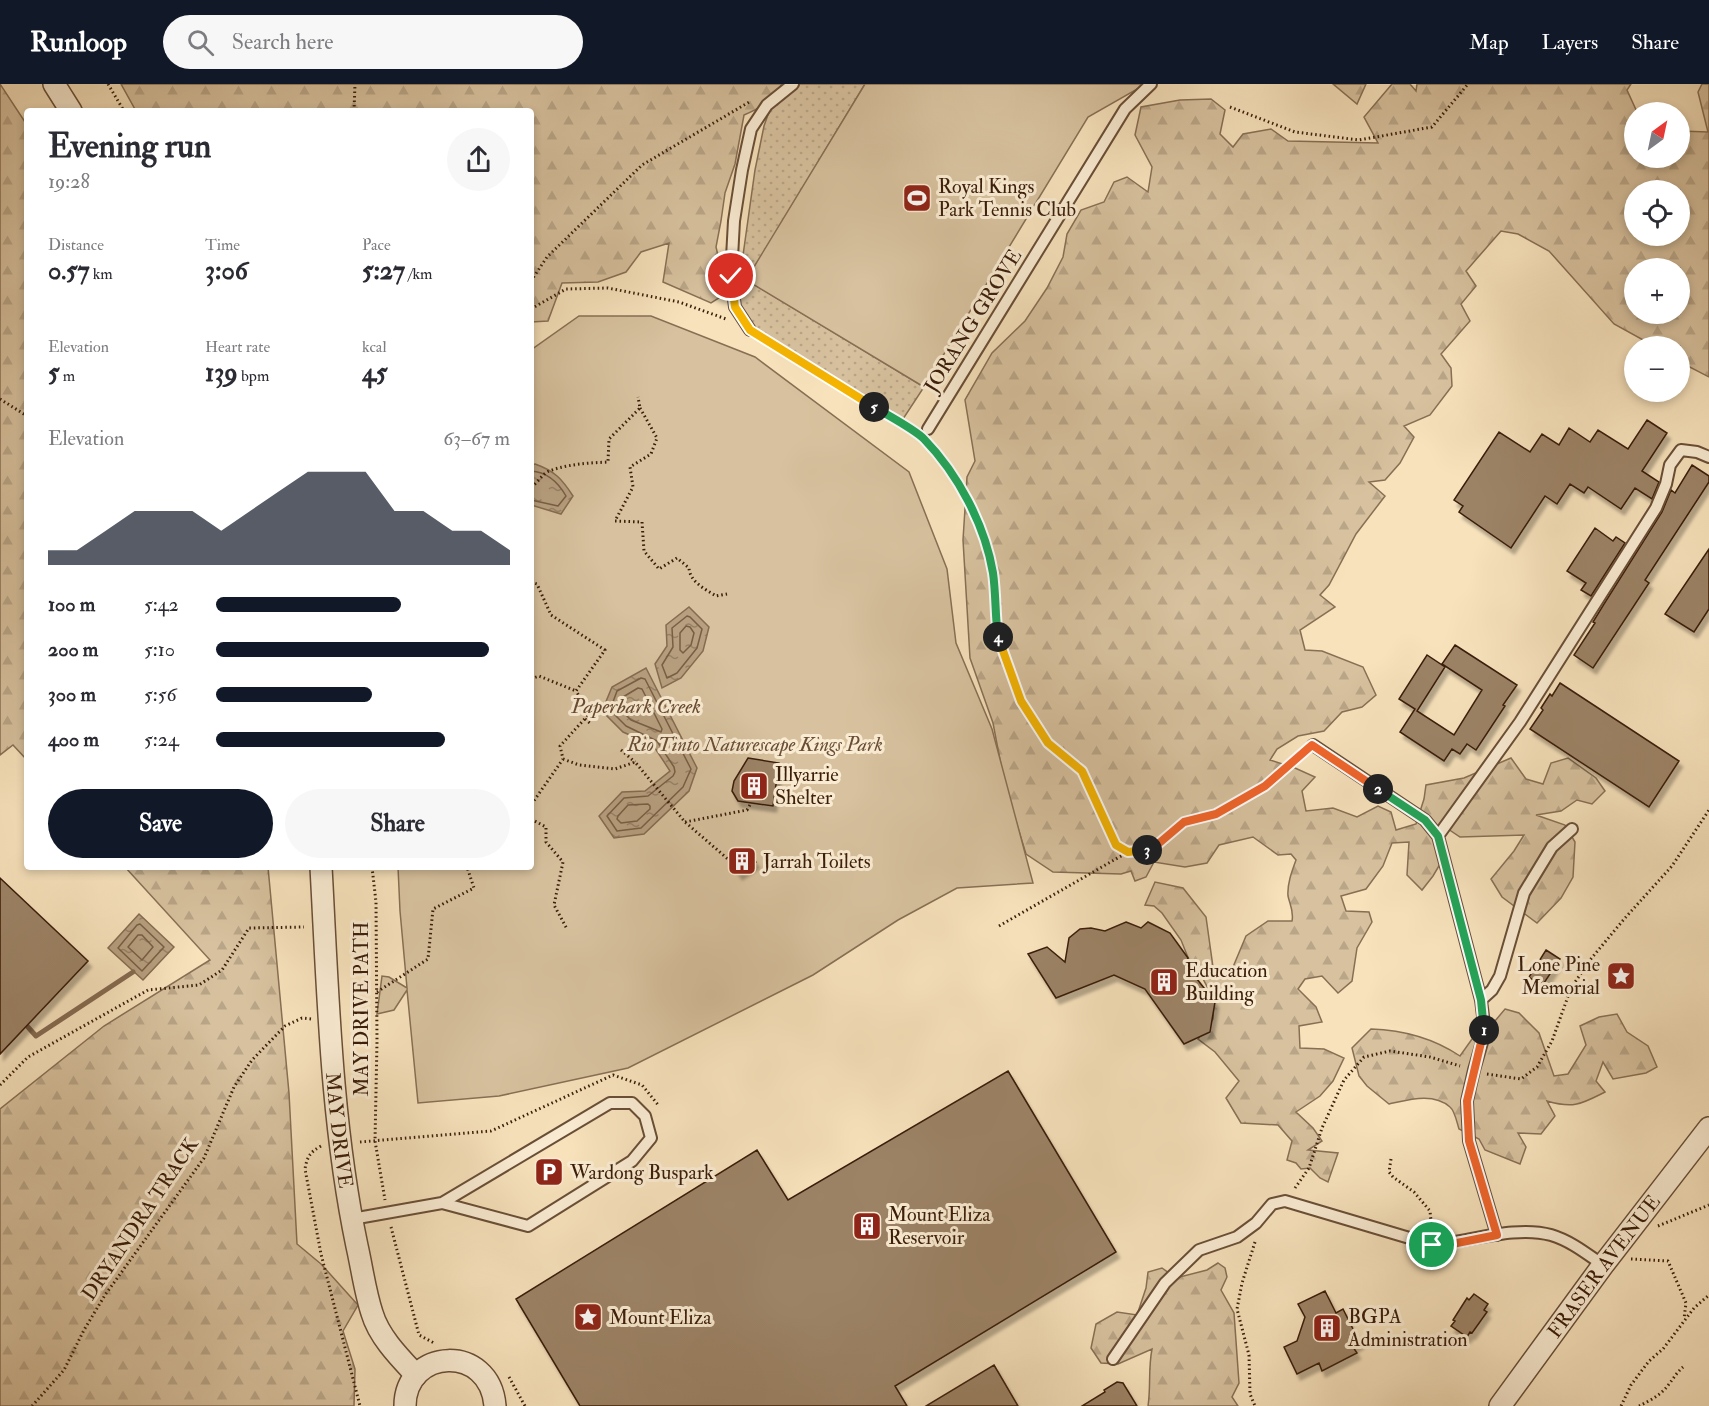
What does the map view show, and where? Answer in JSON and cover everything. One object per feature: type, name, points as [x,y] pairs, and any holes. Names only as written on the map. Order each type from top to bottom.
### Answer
[{"type":"street","points":[[54,84],[69,108]]},
{"type":"street","name":"MAY DRIVE","points":[[321,870],[331,1063],[340,1144],[352,1219],[372,1315],[391,1348],[416,1375]]},
{"type":"street","name":"FRASER AVENUE","points":[[1500,1406],[1606,1261],[1709,1128]]},
{"type":"street","points":[[405,1406],[408,1388],[416,1375],[429,1365],[444,1360],[460,1361],[475,1367],[487,1379],[494,1393],[495,1406]]},
{"type":"lane","points":[[750,330],[735,307],[731,276],[734,222],[742,170],[751,129],[767,105],[793,84]]},
{"type":"lane","name":"JORANG GROVE","points":[[928,429],[1125,109],[1151,84]]},
{"type":"lane","points":[[1438,836],[1520,722],[1656,508],[1666,484],[1670,465],[1681,450],[1697,452],[1709,457]]},
{"type":"lane","points":[[1312,745],[1425,820],[1438,836],[1481,1000],[1485,1032],[1467,1101],[1469,1141],[1497,1235]]},
{"type":"lane","points":[[1481,1000],[1492,990],[1500,976],[1524,892],[1552,847],[1572,829]]},
{"type":"lane","points":[[352,1219],[442,1203],[610,1103],[632,1103],[645,1116],[651,1138],[632,1161],[528,1226],[442,1203]]},
{"type":"lane","points":[[1113,1359],[1165,1283],[1199,1250],[1237,1237],[1256,1223],[1272,1204],[1286,1201],[1432,1245],[1528,1232],[1553,1235],[1606,1261]]},
{"type":"path","points":[[108,84],[122,108]]},
{"type":"path","points":[[354,108],[355,84]]},
{"type":"path","points":[[1230,108],[1295,132],[1359,140],[1432,127],[1468,84]]},
{"type":"path","points":[[534,277],[547,257],[642,165],[751,101]]},
{"type":"path","points":[[534,307],[566,289],[608,288],[679,302],[750,330],[923,438],[954,476],[976,515],[993,574],[998,636],[1021,701],[1048,743],[1082,771],[1116,845],[1128,852]]},
{"type":"path","points":[[638,397],[640,408],[657,438],[651,454],[630,467],[633,487],[615,521],[642,522],[644,551],[659,570],[677,558],[689,568],[689,574],[698,584],[716,596],[727,594]]},
{"type":"path","points":[[0,399],[24,414]]},
{"type":"path","points":[[534,486],[547,472],[578,464],[608,462],[609,439],[640,408]]},
{"type":"path","points":[[534,584],[537,585],[551,615],[605,650],[576,691]]},
{"type":"path","points":[[534,678],[539,676],[576,691],[590,713],[560,746],[563,759],[534,801]]},
{"type":"path","points":[[585,719],[591,724]]},
{"type":"path","points":[[999,926],[1128,852],[1151,850],[1184,822],[1216,814],[1265,786],[1312,745]]},
{"type":"path","points":[[621,750],[654,784],[685,822],[729,860]]},
{"type":"path","points":[[563,759],[579,765],[615,769],[634,762]]},
{"type":"path","points":[[685,822],[747,810],[751,802]]},
{"type":"path","points":[[1286,1201],[1310,1168],[1322,1128],[1344,1080],[1364,1057],[1390,1051],[1430,1057],[1490,1075],[1521,1079],[1537,1067],[1552,1041],[1571,988],[1590,960],[1672,866],[1709,810]]},
{"type":"path","points":[[534,821],[546,827],[546,842],[563,862],[554,905],[567,929]]},
{"type":"path","name":"MAY DRIVE PATH","points":[[372,870],[376,902],[375,1141],[387,1213],[419,1335],[441,1346]]},
{"type":"path","points":[[376,992],[428,959],[433,909],[474,888],[468,870]]},
{"type":"path","points":[[0,1085],[28,1057],[148,990],[200,985],[222,970],[249,928],[324,927]]},
{"type":"path","name":"DRYANDRA TRACK","points":[[32,1406],[64,1370],[105,1295],[204,1158],[234,1087],[252,1060],[285,1026],[302,1018],[329,1022]]},
{"type":"path","points":[[360,1406],[321,1254],[305,1169],[306,1157],[313,1150],[321,1146],[491,1131],[613,1075],[642,1085],[659,1107]]},
{"type":"path","points":[[1390,1159],[1389,1172],[1413,1192],[1430,1211],[1432,1245]]},
{"type":"path","points":[[1651,1229],[1709,1205]]},
{"type":"path","points":[[1255,1406],[1250,1394],[1248,1355],[1238,1309],[1242,1283],[1263,1214]]},
{"type":"path","points":[[1606,1261],[1668,1261],[1686,1303],[1684,1320]]},
{"type":"path","points":[[1621,1406],[1631,1385],[1649,1362],[1670,1340],[1684,1320],[1709,1295]]},
{"type":"path","points":[[1639,1406],[1665,1390],[1674,1375],[1683,1367]]},
{"type":"path","points":[[506,1373],[525,1406]]},
{"type":"green space","points":[[0,84],[24,120],[24,757],[13,745],[0,755]]},
{"type":"green space","points":[[121,84],[782,84],[776,95],[761,107],[744,115],[735,164],[725,193],[716,247],[727,293],[711,303],[663,282],[669,243],[641,252],[626,272],[598,282],[562,283],[548,321],[534,322],[534,108],[134,108]]},
{"type":"green space","points":[[800,84],[865,84],[747,280],[924,387],[903,419],[762,333],[746,318],[737,298],[755,170],[764,126],[770,109]]},
{"type":"green space","name":"Royal Kings Park Tennis Club","points":[[865,84],[1146,84],[1088,117],[924,387],[746,280]]},
{"type":"green space","points":[[1333,84],[1366,84],[1357,104]]},
{"type":"green space","points":[[1392,84],[1410,84],[1416,91],[1417,84],[1631,84],[1627,90],[1632,102],[1624,102],[1624,168],[1690,168],[1690,131],[1708,132],[1698,92],[1702,84],[1709,84],[1709,377],[1690,367],[1690,336],[1636,336],[1614,324],[1549,251],[1518,234],[1501,231],[1466,271],[1476,286],[1461,304],[1470,321],[1441,354],[1451,368],[1452,386],[1430,415],[1404,426],[1414,437],[1400,463],[1385,480],[1369,482],[1385,496],[1356,534],[1329,585],[1320,595],[1335,607],[1300,630],[1305,650],[1322,651],[1363,667],[1376,695],[1362,707],[1342,712],[1324,731],[1298,736],[1277,749],[1270,760],[1315,777],[1302,791],[1306,811],[1333,808],[1357,817],[1378,806],[1391,812],[1396,830],[1416,824],[1426,785],[1464,778],[1511,758],[1526,779],[1543,784],[1551,763],[1568,758],[1596,778],[1605,791],[1592,804],[1577,800],[1561,811],[1536,815],[1565,825],[1575,842],[1573,877],[1561,898],[1537,923],[1502,897],[1491,879],[1524,835],[1460,837],[1445,827],[1437,839],[1446,854],[1422,890],[1407,875],[1409,842],[1392,843],[1383,866],[1366,889],[1341,896],[1346,911],[1369,912],[1372,922],[1357,948],[1352,981],[1338,993],[1322,976],[1305,979],[1298,989],[1316,1007],[1322,1022],[1299,1026],[1300,1048],[1324,1049],[1344,1058],[1333,1081],[1320,1096],[1296,1112],[1313,1128],[1322,1141],[1308,1150],[1338,1153],[1328,1182],[1310,1168],[1301,1169],[1296,1163],[1287,1160],[1292,1141],[1278,1125],[1241,1123],[1226,1098],[1239,1081],[1215,1052],[1198,1039],[1213,1019],[1214,1000],[1202,977],[1189,960],[1181,940],[1162,913],[1154,906],[1145,905],[1155,882],[1183,888],[1206,917],[1213,967],[1233,967],[1246,936],[1268,921],[1292,921],[1288,891],[1296,860],[1291,854],[1278,855],[1253,837],[1219,845],[1207,863],[1185,867],[1154,862],[1146,877],[1135,881],[1131,871],[1121,874],[1053,872],[1026,854],[1005,786],[993,723],[970,658],[963,540],[967,477],[975,461],[965,400],[992,353],[1025,321],[1047,288],[1063,257],[1067,234],[1081,210],[1104,202],[1114,182],[1127,177],[1148,192],[1152,167],[1135,135],[1141,107],[1180,100],[1211,99],[1225,110],[1220,134],[1233,147],[1243,134],[1271,129],[1288,141],[1378,143],[1364,117]]},
{"type":"green space","name":"Rio Tinto Naturescape Kings Park","points":[[579,316],[651,316],[755,357],[909,472],[947,569],[956,643],[992,729],[1033,883],[957,888],[898,920],[813,975],[628,1068],[499,1096],[418,1103],[407,990],[394,1010],[377,1014],[382,976],[389,977],[407,988],[398,870],[534,870],[534,348]]},
{"type":"green space","points":[[128,870],[268,870],[289,1093],[297,1244],[321,1264],[358,1305],[343,1331],[355,1369],[354,1406],[0,1406],[0,1109],[104,1026],[210,960]]},
{"type":"green space","points":[[1505,1009],[1519,1013],[1539,1033],[1554,1076],[1568,1074],[1586,1045],[1580,1026],[1599,1017],[1617,1014],[1627,1032],[1648,1046],[1657,1067],[1646,1073],[1613,1079],[1603,1062],[1596,1081],[1605,1092],[1590,1100],[1571,1105],[1547,1101],[1555,1116],[1541,1134],[1518,1133],[1526,1147],[1520,1164],[1485,1150],[1479,1139],[1459,1129],[1453,1111],[1443,1102],[1420,1098],[1389,1104],[1367,1086],[1359,1076],[1352,1048],[1371,1029],[1417,1036],[1439,1044],[1460,1056],[1472,1039],[1490,1027]]},
{"type":"green space","points":[[1218,1263],[1225,1268],[1227,1277],[1221,1290],[1234,1313],[1239,1383],[1232,1397],[1238,1406],[1148,1406],[1152,1349],[1118,1364],[1101,1363],[1091,1348],[1096,1324],[1117,1312],[1137,1315],[1146,1288],[1148,1272],[1162,1268],[1176,1278],[1207,1270]]},
{"type":"water","points":[[534,464],[557,476],[573,496],[561,514],[534,506]]},
{"type":"water","points":[[689,607],[709,627],[703,651],[681,678],[662,688],[655,664],[667,646],[666,625]]},
{"type":"water","name":"Paperbark Creek","points":[[646,668],[697,768],[689,791],[644,834],[614,838],[599,816],[622,792],[645,791],[670,771],[653,745],[623,732],[602,711],[612,687]]},
{"type":"water","points":[[139,914],[174,947],[143,980],[108,948]]},
{"type":"building","points":[[1647,420],[1667,433],[1642,471],[1659,482],[1652,499],[1635,488],[1621,509],[1588,487],[1584,493],[1570,484],[1557,504],[1545,496],[1511,548],[1459,512],[1463,506],[1454,500],[1499,432],[1530,452],[1542,434],[1559,445],[1569,428],[1590,442],[1598,430],[1628,449]]},
{"type":"building","points":[[1692,465],[1709,476],[1709,482],[1645,580],[1649,583],[1593,668],[1574,655],[1662,512],[1671,490],[1675,493]]},
{"type":"building","points":[[1595,528],[1613,541],[1616,537],[1625,543],[1591,596],[1581,590],[1586,583],[1567,571]]},
{"type":"building","points":[[1709,549],[1709,609],[1694,632],[1665,614]]},
{"type":"building","points":[[1455,645],[1517,685],[1476,750],[1467,744],[1460,754],[1452,749],[1444,761],[1400,732],[1415,709],[1399,699],[1427,655],[1445,667],[1417,711],[1454,735],[1482,690],[1442,664]]},
{"type":"building","points":[[1560,683],[1679,761],[1649,807],[1530,729],[1543,710],[1541,708],[1550,694],[1552,696]]},
{"type":"building","name":"Illyarrie Shelter","points":[[748,758],[779,763],[773,806],[738,801],[732,791],[734,781]]},
{"type":"building","name":"Jarrah Toilets","points":[[745,848],[756,862],[739,874],[729,860]]},
{"type":"building","points":[[0,878],[88,961],[0,1054]]},
{"type":"building","name":"Education Building","points":[[1126,922],[1141,928],[1148,922],[1170,933],[1188,958],[1186,965],[1215,1002],[1210,1032],[1184,1044],[1145,989],[1114,975],[1056,998],[1028,954],[1047,947],[1065,962],[1069,938],[1080,929],[1091,928],[1105,931]]},
{"type":"building","points":[[1546,950],[1560,959],[1542,986],[1529,977]]},
{"type":"building","name":"Mount Eliza Reservoir","points":[[1008,1071],[1116,1252],[895,1386],[907,1406],[580,1406],[516,1299],[757,1150],[788,1200]]},
{"type":"building","name":"BGPA Administration","points":[[1325,1291],[1336,1313],[1343,1309],[1360,1343],[1353,1347],[1357,1353],[1322,1371],[1319,1363],[1297,1374],[1284,1347],[1297,1341],[1305,1317],[1298,1304]]},
{"type":"building","points":[[1474,1294],[1488,1304],[1484,1310],[1487,1312],[1467,1337],[1451,1326],[1467,1298],[1469,1300]]},
{"type":"building","points":[[994,1365],[1018,1406],[926,1406]]},
{"type":"building","points":[[1117,1382],[1123,1383],[1137,1406],[1082,1406],[1105,1392],[1104,1390]]},
{"type":"waterway","points":[[27,1026],[36,1036],[133,972]]},
{"type":"place","name":"Royal Kings Park Tennis Club","points":[[917,198]]},
{"type":"place","name":"Illyarrie Shelter","points":[[754,786]]},
{"type":"place","name":"Jarrah Toilets","points":[[742,861]]},
{"type":"place","name":"Lone Pine Memorial","points":[[1621,976]]},
{"type":"place","name":"Education Building","points":[[1164,982]]},
{"type":"place","name":"Wardong Buspark","points":[[549,1172]]},
{"type":"place","name":"Mount Eliza Reservoir","points":[[867,1226]]},
{"type":"place","name":"Mount Eliza","points":[[588,1317]]},
{"type":"place","name":"BGPA Administration","points":[[1327,1328]]},
{"type":"route","points":[[731,276],[735,307],[750,330],[923,438],[954,476],[976,515],[986,544],[993,574],[998,636],[1021,701],[1048,743],[1082,771],[1116,845],[1128,852],[1151,850],[1184,822],[1216,814],[1265,786],[1312,745],[1425,820],[1438,836],[1481,1000],[1485,1032],[1467,1101],[1469,1141],[1497,1235],[1452,1244],[1432,1245]]}]
